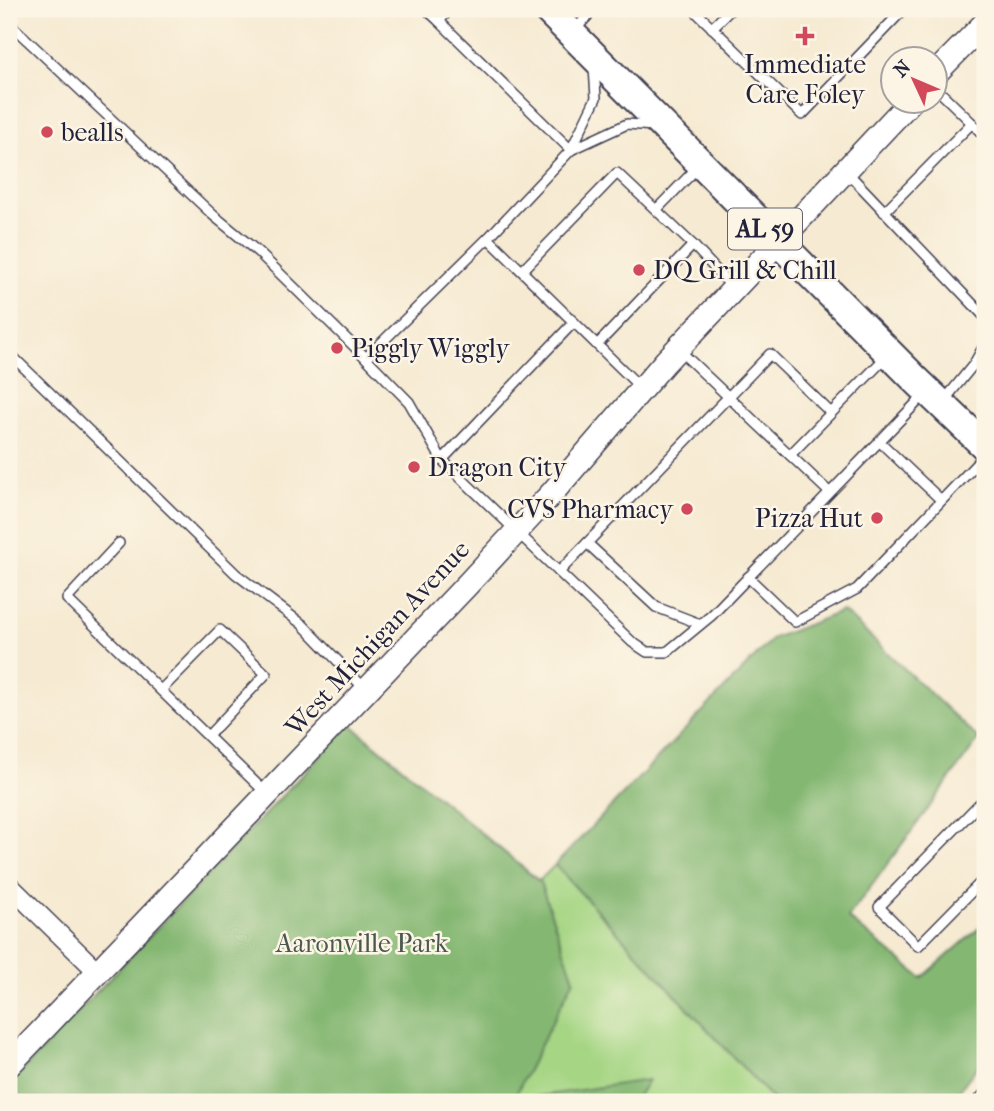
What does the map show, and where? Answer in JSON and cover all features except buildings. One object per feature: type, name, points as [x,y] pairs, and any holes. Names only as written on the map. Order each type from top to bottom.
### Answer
[{"type":"main road","name":"AL 59","points":[[547,9],[889,354],[985,446]]},
{"type":"street","points":[[948,62],[983,30]]},
{"type":"street","name":"West Michigan Avenue","points":[[9,1065],[517,531],[678,348],[897,116]]},
{"type":"street","points":[[9,885],[98,972]]},
{"type":"lane","points":[[426,9],[571,150]]},
{"type":"lane","points":[[439,21],[450,9]]},
{"type":"lane","points":[[571,34],[594,9]]},
{"type":"lane","points":[[693,9],[802,115],[904,9]]},
{"type":"lane","points":[[712,28],[731,9]]},
{"type":"lane","points":[[9,23],[213,215],[258,252],[366,358],[409,402],[442,460],[632,642],[647,652],[667,652],[700,624],[879,441],[974,364],[985,344]]},
{"type":"lane","points":[[366,358],[571,150],[596,98],[593,55]]},
{"type":"lane","points":[[948,100],[985,137]]},
{"type":"lane","points":[[884,212],[972,123]]},
{"type":"lane","points":[[571,150],[627,124],[663,127]]},
{"type":"lane","points":[[657,209],[701,164]]},
{"type":"lane","points":[[845,170],[985,317]]},
{"type":"lane","points":[[523,270],[617,173],[694,245],[734,289]]},
{"type":"lane","points":[[488,237],[642,389]]},
{"type":"lane","points":[[597,345],[694,245]]},
{"type":"lane","points":[[442,460],[574,322]]},
{"type":"lane","points":[[678,348],[829,492]]},
{"type":"lane","points":[[9,353],[236,574],[302,624],[366,690]]},
{"type":"lane","points":[[559,572],[770,354],[831,413]]},
{"type":"lane","points":[[790,455],[889,354]]},
{"type":"lane","points":[[879,441],[941,500]]},
{"type":"lane","points":[[748,577],[795,622],[858,589],[985,455]]},
{"type":"lane","points":[[119,543],[68,598],[268,794]]},
{"type":"lane","points":[[587,543],[656,607],[700,624]]},
{"type":"lane","points":[[161,690],[220,630],[266,674],[208,736]]},
{"type":"lane","points":[[985,798],[879,907],[918,946],[985,878]]},
{"type":"lane","points":[[977,1102],[985,1093]]},
{"type":"green space","points":[[843,611],[979,739],[848,918],[922,978],[985,923],[985,1057],[950,1102],[775,1102],[555,865],[773,638]]},
{"type":"green space","name":"Aaronville Park","points":[[350,724],[539,881],[555,865],[775,1102],[9,1102],[9,1085]]},
{"type":"green space","name":"Aaronville Park","points":[[350,724],[540,882],[574,979],[513,1100],[648,1080],[634,1102],[9,1102],[9,1085]]},
{"type":"place","name":"Immediate Care Foley","points":[[805,36]]},
{"type":"place","name":"bealls","points":[[47,132]]},
{"type":"place","name":"DQ Grill & Chill","points":[[639,270]]},
{"type":"place","name":"Piggly Wiggly","points":[[337,348]]},
{"type":"place","name":"Dragon City","points":[[414,467]]},
{"type":"place","name":"CVS Pharmacy","points":[[687,509]]},
{"type":"place","name":"Pizza Hut","points":[[877,518]]}]
